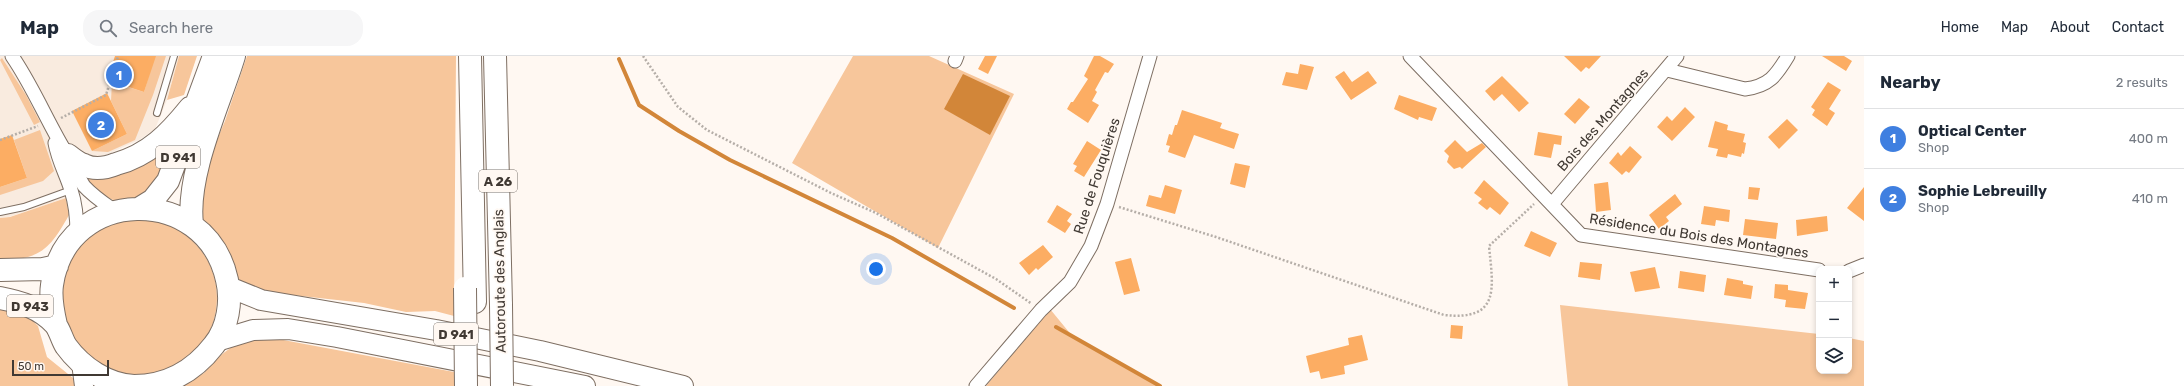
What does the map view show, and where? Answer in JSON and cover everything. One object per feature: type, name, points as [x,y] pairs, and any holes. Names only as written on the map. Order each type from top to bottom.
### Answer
[{"type":"highway","name":"D 941","points":[[140,208],[152,200],[168,181],[214,56]]},
{"type":"highway","name":"D 941","points":[[192,224],[190,207],[195,179],[234,56]]},
{"type":"highway","name":"Autoroute des Anglais","points":[[470,56],[471,286],[476,386]]},
{"type":"highway","name":"Autoroute des Anglais","points":[[495,56],[502,386]]},
{"type":"highway","points":[[68,155],[84,166],[101,168],[133,159],[151,149],[170,133],[200,96]]},
{"type":"highway","points":[[140,208],[159,210],[176,215],[192,224],[206,237],[217,252],[225,269],[229,287],[225,324],[217,341],[202,361],[182,376],[158,384],[133,386],[115,382],[97,375],[81,363],[66,346],[56,325],[52,305],[52,285],[57,266],[65,248],[88,224],[115,211],[140,208]]},
{"type":"highway","points":[[0,270],[43,269],[57,266]]},
{"type":"highway","points":[[466,386],[471,286]]},
{"type":"highway","name":"D 943","points":[[0,298],[20,302],[37,310],[56,325]]},
{"type":"main road","name":"D 941","points":[[229,287],[261,300],[443,331],[683,386]]},
{"type":"main road","name":"D 941","points":[[217,341],[253,330],[288,329],[337,337],[585,386]]},
{"type":"main road","points":[[81,363],[84,386]]},
{"type":"street","points":[[12,56],[84,185],[101,201],[115,211]]},
{"type":"street","name":"Rue de Fouquières","points":[[976,386],[1041,310],[1070,282],[1091,246],[1107,204],[1150,56]]},
{"type":"street","name":"Résidence du Bois des Montagnes","points":[[1410,56],[1581,235],[1816,270]]},
{"type":"street","name":"Bois des Montagnes","points":[[1548,199],[1667,70],[1677,56]]},
{"type":"street","points":[[1667,70],[1745,89],[1768,83],[1777,74],[1788,56]]},
{"type":"street","points":[[52,127],[59,161],[71,190],[76,212],[77,234]]},
{"type":"street","points":[[1852,270],[1864,265]]},
{"type":"lane","points":[[157,113],[174,56]]},
{"type":"lane","points":[[0,212],[24,207],[71,190]]},
{"type":"path","points":[[0,140],[52,127],[106,95],[118,56]]},
{"type":"path","points":[[643,56],[678,107],[708,130],[907,229],[996,279],[1041,310]]},
{"type":"path","points":[[1107,204],[1216,237],[1444,315],[1474,315],[1487,305],[1493,285],[1489,246],[1548,199]]},
{"type":"shaded area","points":[[0,56],[179,56],[167,100],[155,129],[139,140],[90,162],[66,198],[9,217],[0,218]]},
{"type":"shaded area","points":[[155,56],[166,56],[153,95],[135,140],[108,152],[92,151],[127,134],[111,101],[112,82],[144,92]]},
{"type":"shaded area","points":[[179,56],[197,56],[184,95],[167,100]]},
{"type":"shaded area","points":[[247,56],[456,56],[454,316],[435,311],[406,312],[364,303],[292,295],[264,295],[246,286],[232,272],[216,238],[203,220],[199,199],[203,173],[225,121]]},
{"type":"shaded area","points":[[853,56],[929,56],[1014,94],[938,248],[792,163]]},
{"type":"shaded area","points":[[2,58],[26,95],[40,122],[34,125],[0,60]]},
{"type":"shaded area","points":[[963,74],[1010,96],[990,135],[944,109]]},
{"type":"shaded area","points":[[40,130],[54,171],[43,181],[0,195],[0,187],[27,178],[14,140]]},
{"type":"shaded area","points":[[173,136],[156,186],[134,199],[115,201],[108,198],[90,183],[82,171]]},
{"type":"shaded area","points":[[66,198],[69,215],[56,236],[49,244],[34,255],[25,258],[0,260],[0,218],[10,217]]},
{"type":"shaded area","points":[[138,219],[168,225],[194,242],[211,268],[217,298],[211,328],[194,354],[168,371],[138,377],[108,371],[82,354],[65,328],[59,298],[65,268],[82,242],[108,225]]},
{"type":"shaded area","points":[[1560,305],[1816,334],[1816,374],[1852,374],[1852,339],[1864,341],[1864,386],[1568,386]]},
{"type":"shaded area","points":[[0,308],[24,312],[38,326],[47,357],[73,378],[75,386],[0,386]]},
{"type":"shaded area","points":[[1050,309],[1073,337],[1160,386],[986,386]]},
{"type":"shaded area","points":[[262,336],[454,372],[454,386],[182,386],[204,373],[221,355],[237,343]]},
{"type":"building","points":[[115,56],[156,56],[144,92],[107,80]]},
{"type":"building","points":[[985,56],[997,56],[988,74],[978,69]]},
{"type":"building","points":[[1094,56],[1100,56],[1114,64],[1108,73],[1105,72],[1095,90],[1097,92],[1092,101],[1099,105],[1088,123],[1067,109],[1088,79],[1084,76]]},
{"type":"building","points":[[1564,56],[1601,56],[1589,69],[1586,67],[1581,72]]},
{"type":"building","points":[[1822,56],[1844,56],[1852,61],[1846,71]]},
{"type":"building","points":[[1300,64],[1314,67],[1307,90],[1282,85],[1286,72],[1298,74]]},
{"type":"building","points":[[1344,71],[1352,82],[1368,71],[1377,83],[1351,100],[1335,77]]},
{"type":"building","points":[[1502,76],[1529,103],[1519,112],[1502,94],[1494,101],[1485,91]]},
{"type":"building","points":[[1828,82],[1841,90],[1829,109],[1835,113],[1827,126],[1812,115],[1815,110],[1811,107]]},
{"type":"building","points":[[107,93],[127,134],[92,151],[72,111]]},
{"type":"building","points":[[1399,95],[1437,108],[1432,121],[1419,117],[1418,120],[1394,109]]},
{"type":"building","points":[[1579,98],[1590,107],[1575,124],[1564,114]]},
{"type":"building","points":[[1685,107],[1695,117],[1672,141],[1657,127],[1667,116],[1672,121]]},
{"type":"building","points":[[1182,110],[1222,123],[1220,128],[1239,134],[1234,149],[1194,135],[1185,158],[1168,152],[1170,146],[1166,145],[1169,134],[1172,135]]},
{"type":"building","points":[[1787,119],[1798,130],[1779,149],[1768,137]]},
{"type":"building","points":[[1715,121],[1728,125],[1727,130],[1745,134],[1743,142],[1746,143],[1744,154],[1742,153],[1741,157],[1728,154],[1727,158],[1716,156],[1718,149],[1708,147]]},
{"type":"building","points":[[1538,132],[1562,136],[1561,145],[1554,144],[1551,158],[1534,155]]},
{"type":"building","points":[[12,135],[27,178],[0,187],[0,139]]},
{"type":"building","points":[[1455,140],[1467,152],[1482,143],[1486,147],[1462,169],[1460,167],[1454,169],[1447,162],[1449,156],[1444,151]]},
{"type":"building","points":[[1087,141],[1101,150],[1084,177],[1074,171],[1077,166],[1073,164]]},
{"type":"building","points":[[1630,146],[1642,157],[1629,173],[1626,171],[1622,175],[1609,163],[1618,152],[1621,156]]},
{"type":"building","points":[[1235,163],[1250,166],[1245,188],[1230,184]]},
{"type":"building","points":[[1484,180],[1509,203],[1500,215],[1490,207],[1487,210],[1478,203],[1482,199],[1474,193]]},
{"type":"building","points":[[1608,182],[1611,210],[1596,212],[1594,184]]},
{"type":"building","points":[[1165,185],[1182,190],[1175,214],[1146,206],[1149,195],[1161,198]]},
{"type":"building","points":[[1749,187],[1760,188],[1758,200],[1748,199]]},
{"type":"building","points":[[1864,187],[1864,221],[1847,208]]},
{"type":"building","points":[[1675,194],[1682,204],[1666,217],[1669,221],[1659,229],[1649,215]]},
{"type":"building","points":[[1057,205],[1072,214],[1067,221],[1071,224],[1065,233],[1047,222]]},
{"type":"building","points":[[1704,206],[1730,210],[1729,222],[1716,220],[1715,226],[1701,224]]},
{"type":"building","points":[[1827,216],[1828,231],[1797,236],[1796,220]]},
{"type":"building","points":[[1745,219],[1778,223],[1776,239],[1743,235]]},
{"type":"building","points":[[1531,231],[1557,243],[1550,257],[1524,246]]},
{"type":"building","points":[[1043,245],[1053,257],[1038,270],[1036,268],[1029,275],[1019,263]]},
{"type":"building","points":[[1131,258],[1140,291],[1124,295],[1115,262]]},
{"type":"building","points":[[1580,262],[1602,264],[1600,280],[1578,277]]},
{"type":"building","points":[[1655,267],[1660,288],[1635,292],[1630,272]]},
{"type":"building","points":[[1680,271],[1706,275],[1704,292],[1678,288]]},
{"type":"building","points":[[1727,278],[1743,281],[1743,284],[1753,286],[1751,299],[1724,295]]},
{"type":"building","points":[[1775,284],[1788,285],[1788,290],[1808,293],[1805,309],[1785,307],[1786,300],[1774,298]]},
{"type":"building","points":[[1451,325],[1463,326],[1462,339],[1450,338]]},
{"type":"building","points":[[1362,335],[1368,360],[1344,366],[1345,374],[1321,379],[1319,371],[1310,373],[1306,356],[1349,345],[1348,338]]},
{"type":"waterway","points":[[619,59],[639,105],[679,131],[730,160],[892,238],[1014,308]]},
{"type":"waterway","points":[[1056,327],[1160,386]]},
{"type":"place","name":"Optical Center","points":[[119,75]]},
{"type":"place","name":"Sophie Lebreuilly","points":[[101,125]]}]
